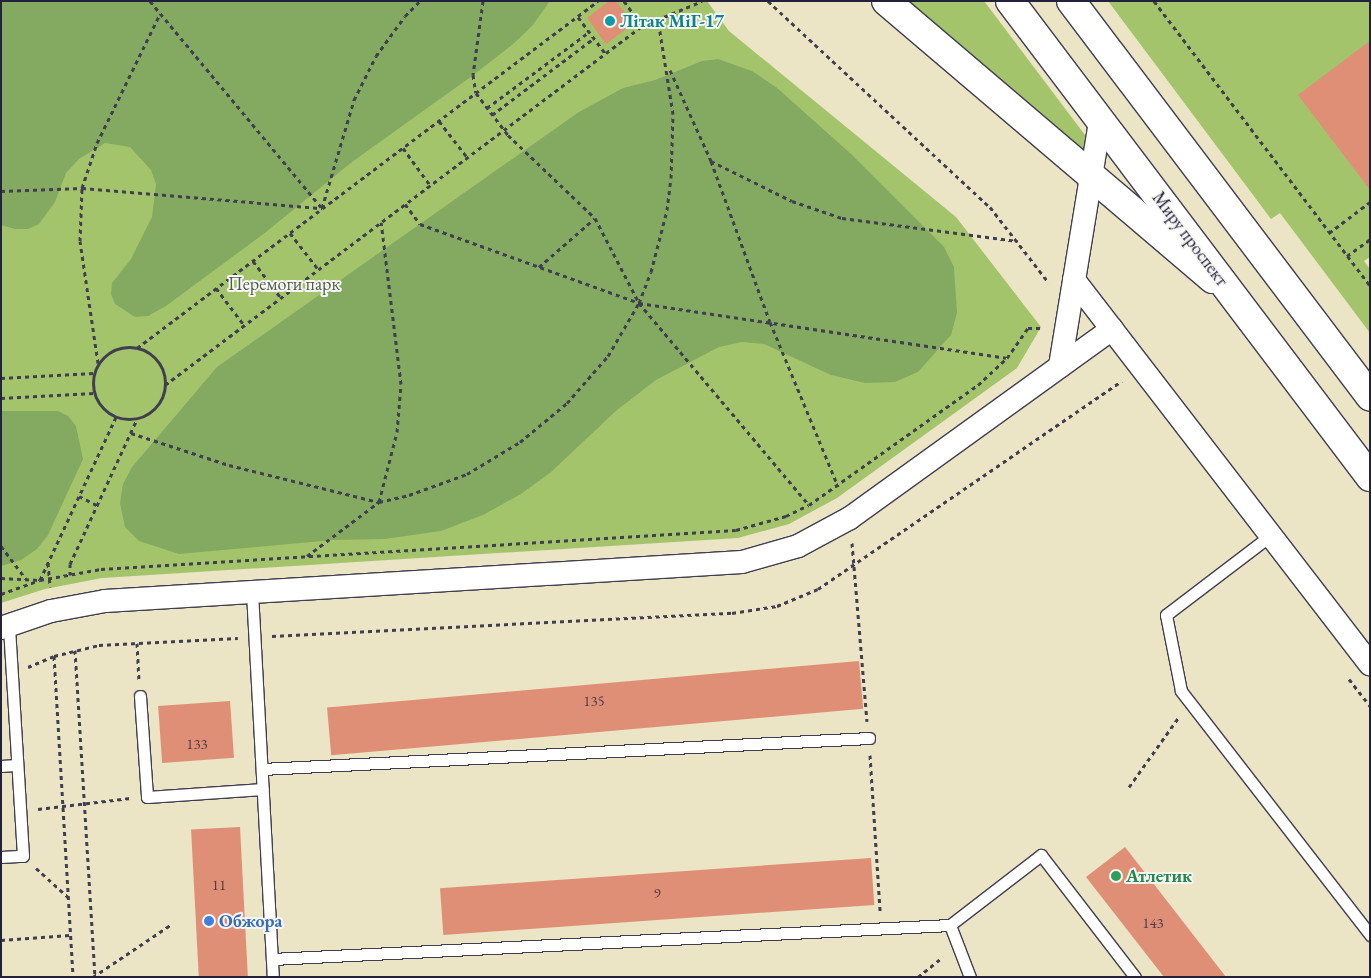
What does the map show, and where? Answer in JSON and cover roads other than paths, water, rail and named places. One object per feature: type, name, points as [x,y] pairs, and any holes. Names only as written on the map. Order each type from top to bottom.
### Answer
[{"type":"main road","points":[[886,1],[1233,296]]},
{"type":"main road","name":"Миру проспект","points":[[1010,1],[1370,477]]},
{"type":"main road","points":[[1072,2],[1370,397]]},
{"type":"street","points":[[1060,366],[1100,120]]},
{"type":"street","points":[[1074,280],[1370,664]]},
{"type":"street","points":[[5,627],[51,611],[105,601],[742,562],[789,549],[850,518],[1112,329]]},
{"type":"lane","points":[[1270,534],[1166,615],[1181,691],[1370,935]]},
{"type":"lane","points":[[252,592],[273,977]]},
{"type":"lane","points":[[1,857],[22,856],[17,765],[5,627]]},
{"type":"lane","points":[[140,696],[147,797],[263,789]]},
{"type":"lane","points":[[262,770],[869,738]]},
{"type":"lane","points":[[1,766],[17,765]]},
{"type":"lane","points":[[272,959],[950,926],[1041,855],[1136,977]]},
{"type":"lane","points":[[950,926],[970,977]]},
{"type":"place","name":"Літак МіГ-17","points":[[610,21]]},
{"type":"place","name":"Атлетик","points":[[1116,876]]},
{"type":"place","name":"Обжора","points":[[209,921]]},
{"type":"park label","name":"Перемоги парк","points":[[284,284]]}]
